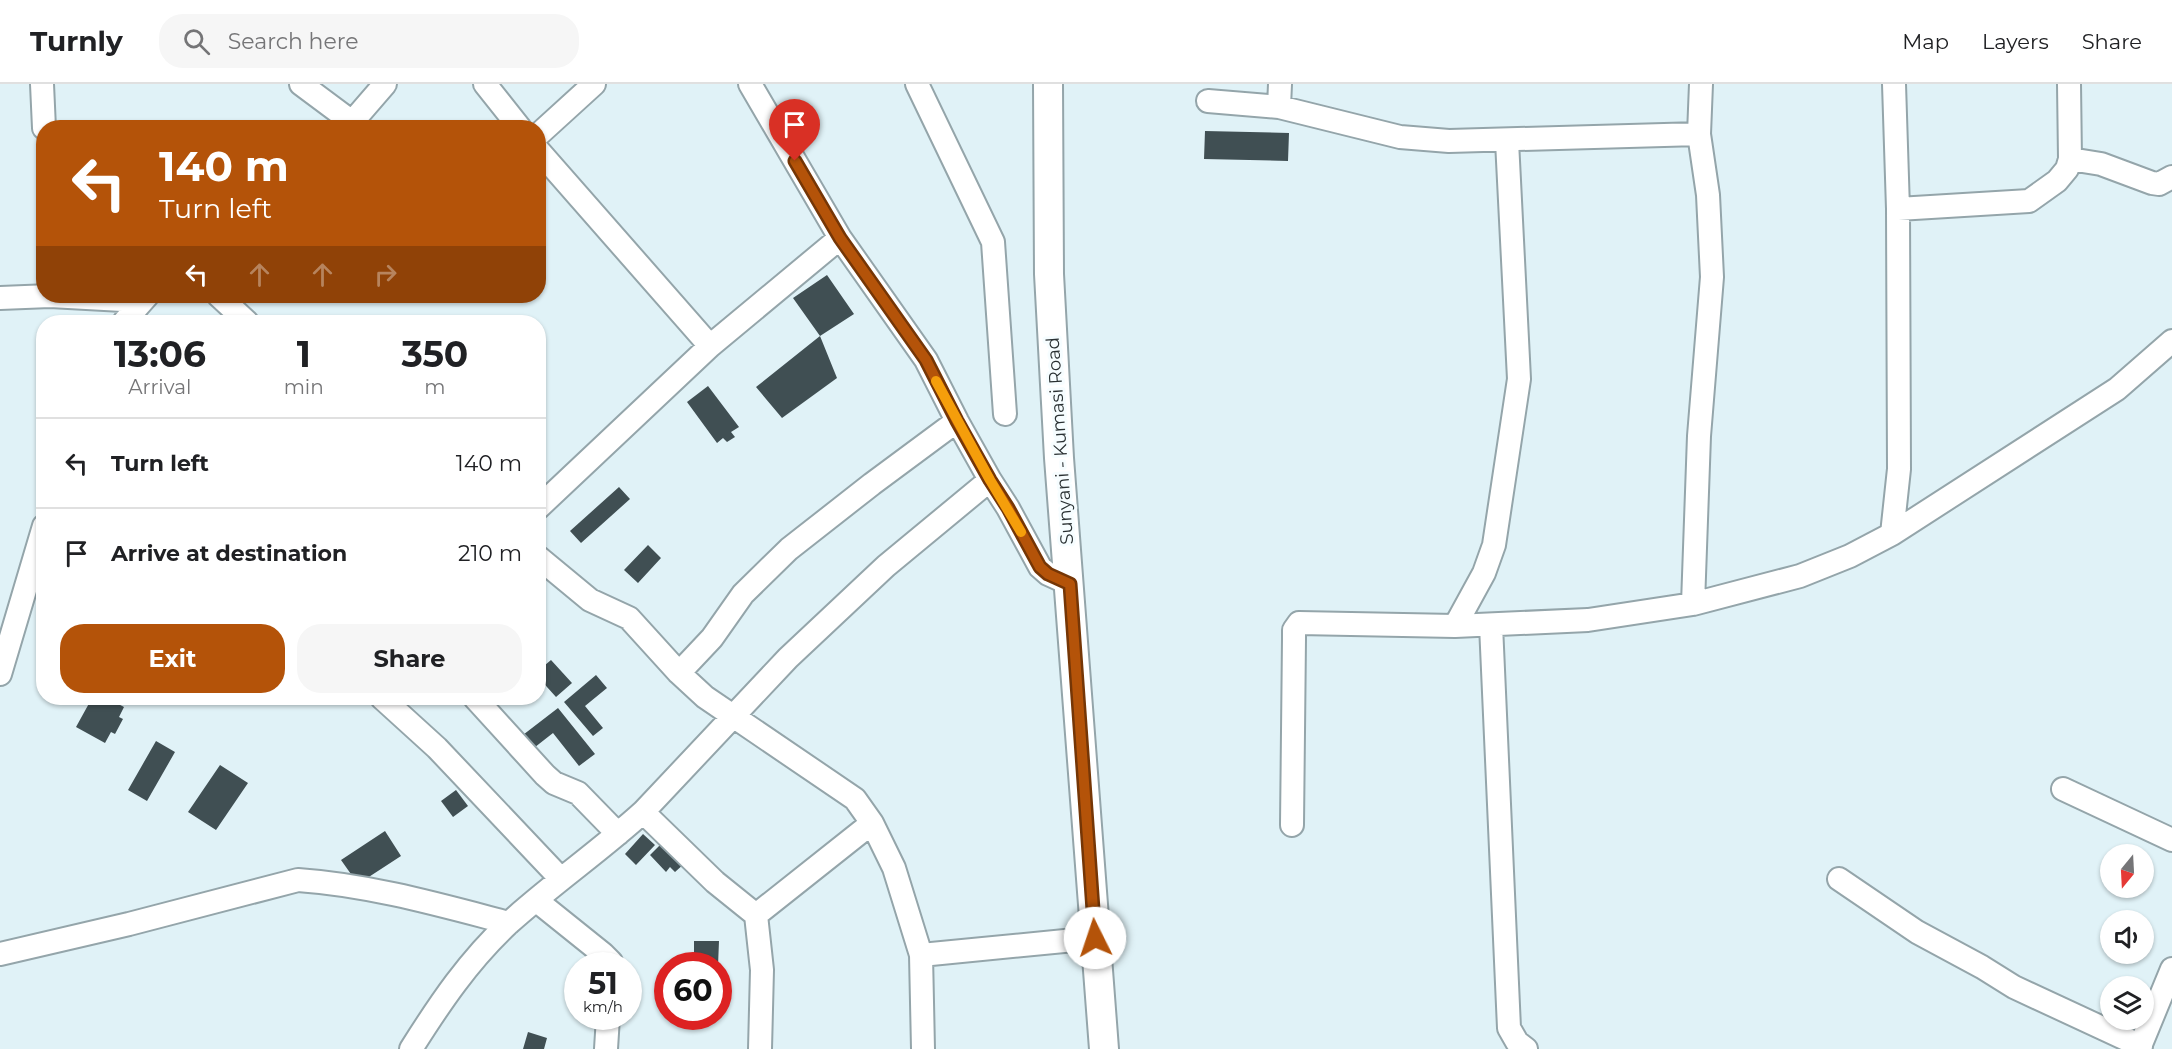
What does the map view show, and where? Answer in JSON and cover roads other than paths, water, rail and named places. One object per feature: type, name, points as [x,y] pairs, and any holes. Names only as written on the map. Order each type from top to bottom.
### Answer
[{"type":"main road","name":"Sunyani - Kumasi Road","points":[[1048,84],[1049,274],[1059,458],[1104,1049]]},
{"type":"street","points":[[42,84],[44,120]]},
{"type":"street","points":[[301,84],[344,120]]},
{"type":"street","points":[[354,120],[385,84]]},
{"type":"street","points":[[485,84],[514,120]]},
{"type":"street","points":[[546,128],[594,84]]},
{"type":"street","points":[[750,84],[840,238],[926,360],[957,421],[1040,567],[1048,574],[1070,584]]},
{"type":"street","points":[[916,84],[993,242],[1005,414]]},
{"type":"street","points":[[1279,107],[1280,84]]},
{"type":"street","points":[[1693,604],[1699,436],[1712,277],[1708,195],[1699,134],[1701,84]]},
{"type":"street","points":[[1892,534],[1899,470],[1898,209],[1894,84]]},
{"type":"street","points":[[1898,209],[2029,201],[2057,181],[2067,169],[2070,159],[2069,84]]},
{"type":"street","points":[[1208,101],[1279,107],[1400,137],[1449,141],[1699,134]]},
{"type":"street","points":[[1455,626],[1484,573],[1494,545],[1519,379],[1507,141]]},
{"type":"street","points":[[546,159],[710,346]]},
{"type":"street","points":[[2070,159],[2101,164],[2151,183],[2159,184],[2172,177]]},
{"type":"street","points":[[546,500],[710,346],[840,238]]},
{"type":"street","points":[[0,298],[36,297]]},
{"type":"street","points":[[227,303],[239,315]]},
{"type":"street","points":[[1292,825],[1294,630],[1299,623],[1455,626],[1588,620],[1693,604],[1800,576],[1850,556],[1892,534],[2117,388],[2172,341]]},
{"type":"street","points":[[678,673],[712,638],[743,594],[789,549],[957,421]]},
{"type":"street","points":[[411,1049],[460,975],[509,923],[643,812],[788,658],[886,566],[990,480]]},
{"type":"street","points":[[0,674],[36,553]]},
{"type":"street","points":[[546,564],[590,600],[629,618],[678,673],[705,697],[855,799],[872,823],[894,868],[921,955],[923,1049]]},
{"type":"street","points":[[1491,625],[1509,1028],[1517,1042],[1526,1049]]},
{"type":"street","points":[[390,705],[437,748],[561,879]]},
{"type":"street","points":[[481,705],[545,775],[554,783],[578,793],[618,834]]},
{"type":"street","points":[[2063,789],[2172,840]]},
{"type":"street","points":[[643,812],[715,882],[756,915],[762,970],[760,1049]]},
{"type":"street","points":[[756,915],[872,823]]},
{"type":"street","points":[[1839,879],[1917,932],[1982,967],[2013,987],[2140,1048],[2172,969]]},
{"type":"street","points":[[0,954],[129,924],[298,880],[320,881],[407,897],[509,923]]},
{"type":"street","points":[[537,901],[601,952]]},
{"type":"street","points":[[921,955],[1095,938]]},
{"type":"street","points":[[606,1049],[608,1030]]}]
